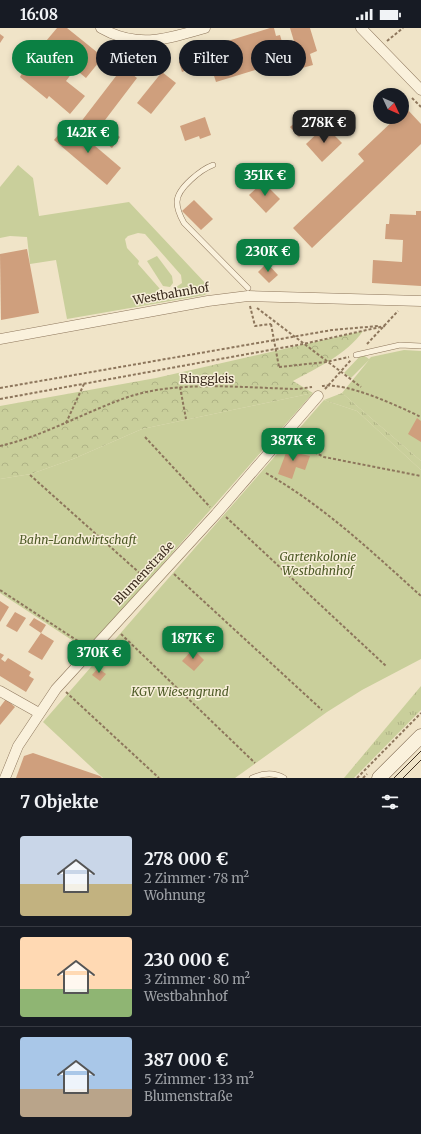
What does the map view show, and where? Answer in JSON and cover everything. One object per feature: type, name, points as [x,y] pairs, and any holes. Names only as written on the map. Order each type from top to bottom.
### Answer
[{"type":"main road","points":[[379,778],[421,736]]},
{"type":"street","points":[[101,28],[116,36],[135,40],[152,41],[168,39],[205,28]]},
{"type":"street","points":[[361,28],[421,90]]},
{"type":"street","name":"Westbahnhof","points":[[0,339],[208,301],[248,296],[421,302]]},
{"type":"street","name":"Blumenstraße","points":[[5,778],[18,746],[59,685],[218,512],[283,437],[316,391]]},
{"type":"street","points":[[0,691],[39,713]]},
{"type":"lane","points":[[213,165],[204,168],[188,182],[179,194],[177,200],[178,211],[184,222],[248,288]]},
{"type":"lane","points":[[356,355],[400,345],[421,346]]},
{"type":"lane","points":[[252,778],[258,775],[276,774],[284,778]]},
{"type":"path","points":[[381,48],[389,38],[403,28]]},
{"type":"path","points":[[356,355],[326,362],[279,367],[271,324],[255,326],[249,302],[326,362],[361,387]]},
{"type":"path","points":[[0,388],[332,330],[385,326],[303,344],[0,399]]},
{"type":"path","points":[[66,423],[84,384]]},
{"type":"path","points":[[321,386],[329,384],[385,401],[421,417]]},
{"type":"path","points":[[180,387],[186,418]]},
{"type":"path","name":"Ringgleis","points":[[0,446],[66,423],[129,397],[180,387],[298,389],[316,391]]},
{"type":"path","points":[[145,437],[218,512],[386,666]]},
{"type":"path","points":[[283,437],[324,457],[421,476]]},
{"type":"path","points":[[256,468],[298,491],[329,515],[421,596]]},
{"type":"path","points":[[30,474],[152,584]]},
{"type":"path","points":[[167,568],[322,710]]},
{"type":"path","points":[[0,590],[91,650]]},
{"type":"path","points":[[113,627],[255,763]]},
{"type":"path","points":[[59,685],[159,778]]},
{"type":"path","points":[[357,778],[421,713]]},
{"type":"green space","points":[[18,165],[33,178],[39,216],[129,202],[207,285],[209,291],[205,295],[67,319],[56,260],[30,264],[27,237],[10,236],[0,238],[0,187]],"holes":[[[138,233],[145,234],[181,275],[182,283],[162,299],[154,301],[154,298],[160,289],[138,264],[139,261],[127,248],[125,239],[128,236]]]},
{"type":"green space","points":[[157,256],[172,276],[173,283],[170,287],[163,286],[147,261]]},
{"type":"green space","points":[[363,331],[349,347],[340,354],[293,381],[313,393],[142,429],[73,459],[31,474],[0,479],[0,406],[156,378]]},
{"type":"green space","points":[[404,350],[421,351],[421,461],[342,393],[369,360],[351,378],[344,373],[362,354],[369,359],[371,357]]},
{"type":"green space","name":"Bahn-Landwirtschaft","points":[[313,393],[87,650],[0,593],[0,479],[31,474],[73,459],[142,429]]},
{"type":"green space","points":[[342,393],[421,461],[421,470],[357,411],[324,400]]},
{"type":"green space","points":[[324,400],[357,411],[421,470],[421,659],[362,690],[327,712],[235,778],[103,778],[43,722]]},
{"type":"green space","points":[[421,686],[421,710],[354,778],[344,778]]},
{"type":"building","points":[[57,28],[67,28],[82,40],[47,40]]},
{"type":"building","points":[[274,28],[276,36],[280,35],[281,40],[251,40],[251,71],[243,74],[243,40],[231,40]]},
{"type":"building","points":[[290,28],[310,28],[317,51],[310,54],[313,65],[306,67],[306,40],[294,40]]},
{"type":"building","points":[[0,34],[4,37],[0,43]]},
{"type":"building","points":[[88,45],[96,51],[96,66],[88,76]]},
{"type":"building","points":[[70,76],[66,81],[85,96],[70,114],[49,96],[47,99],[20,77]]},
{"type":"building","points":[[116,76],[134,76],[137,78],[102,124],[120,137],[112,148],[80,123]]},
{"type":"building","points":[[159,76],[167,76],[176,83],[151,114],[137,103]]},
{"type":"building","points":[[214,76],[235,76],[216,82]]},
{"type":"building","points":[[409,111],[421,124],[421,144],[312,248],[293,228],[364,161],[358,154],[390,124],[409,124]]},
{"type":"building","points":[[205,117],[211,135],[200,139],[199,136],[185,141],[180,126]]},
{"type":"building","points":[[298,120],[307,130],[299,137],[290,127]]},
{"type":"building","points":[[68,123],[121,168],[107,185],[54,140]]},
{"type":"building","points":[[325,126],[342,143],[322,162],[306,144]]},
{"type":"building","points":[[263,182],[280,199],[266,213],[249,195]]},
{"type":"building","points":[[194,200],[213,219],[201,230],[182,211]]},
{"type":"building","points":[[416,211],[421,211],[421,286],[372,283],[373,260],[402,262],[403,240],[385,239],[386,224],[389,224],[390,214],[416,215]]},
{"type":"building","points":[[27,249],[39,313],[1,320],[0,254]]},
{"type":"building","points":[[267,263],[278,275],[269,283],[258,272]]},
{"type":"building","points":[[417,418],[421,421],[421,442],[408,434]]},
{"type":"building","points":[[289,445],[302,450],[301,454],[310,456],[305,470],[296,467],[292,479],[278,474]]},
{"type":"building","points":[[0,601],[9,607],[0,622]]},
{"type":"building","points":[[15,612],[26,618],[17,632],[6,626]]},
{"type":"building","points":[[34,618],[46,625],[41,633],[29,625]]},
{"type":"building","points":[[41,633],[54,641],[42,660],[28,652]]},
{"type":"building","points":[[193,649],[204,660],[194,671],[182,661]]},
{"type":"building","points":[[0,653],[4,655],[1,659],[5,662],[8,658],[31,672],[29,676],[34,679],[26,692],[0,676]]},
{"type":"building","points":[[98,668],[106,674],[100,681],[92,675]]},
{"type":"building","points":[[6,699],[15,707],[0,725],[0,707]]},
{"type":"building","points":[[33,753],[102,778],[16,778],[24,756]]},
{"type":"tram line","points":[[394,778],[421,751]]},
{"type":"tram line","points":[[403,778],[421,760]]},
{"type":"park label","name":"Gartenkolonie Westbahnhof","points":[[318,564]]},
{"type":"park label","name":"KGV Wiesengrund","points":[[180,692]]}]
